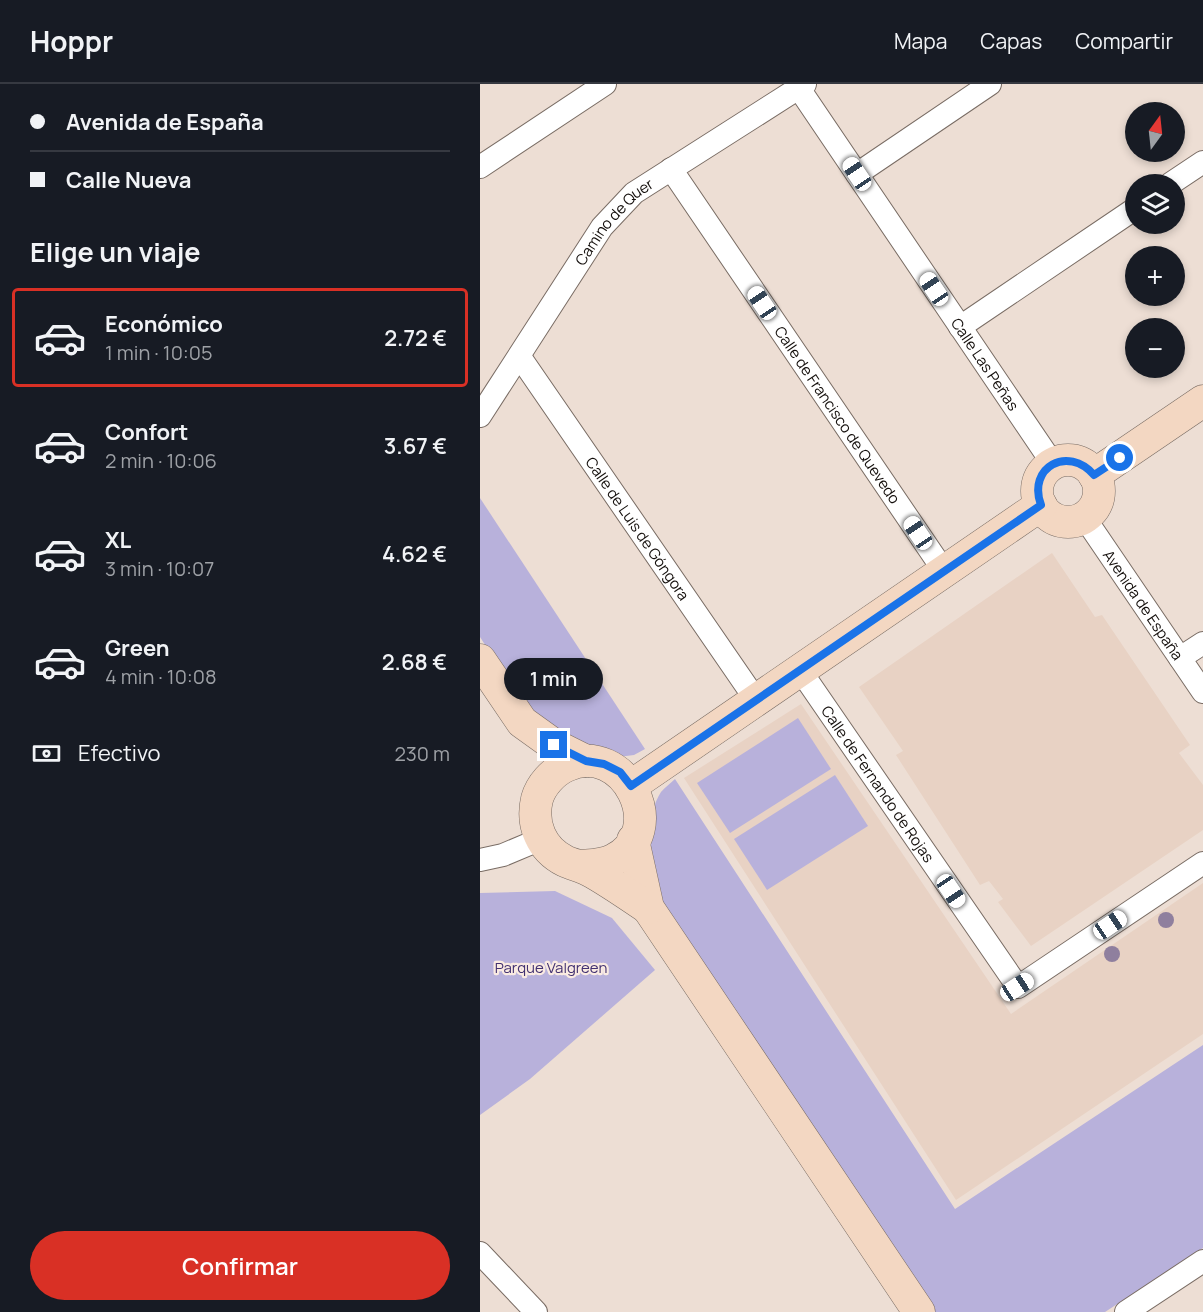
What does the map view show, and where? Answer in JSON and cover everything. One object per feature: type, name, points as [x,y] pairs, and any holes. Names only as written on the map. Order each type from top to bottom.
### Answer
[{"type":"street","points":[[480,167],[605,84]]},
{"type":"street","points":[[857,174],[990,84]]},
{"type":"street","name":"Calle Las Peñas","points":[[800,85],[857,174],[1053,464]]},
{"type":"street","name":"Camino de Quer","points":[[480,416],[602,227],[634,193],[800,85]]},
{"type":"street","points":[[1185,174],[1203,162]]},
{"type":"street","name":"Calle de Francisco de Quevedo","points":[[671,169],[944,571]]},
{"type":"street","points":[[960,327],[1125,215]]},
{"type":"street","name":"Calle de Luis de Góngora","points":[[520,357],[756,700]]},
{"type":"street","points":[[1094,475],[1203,401]]},
{"type":"street","points":[[1071,460],[1088,467],[1094,475],[1098,483],[1097,502],[1084,517],[1075,521],[1055,519],[1041,505],[1037,487],[1045,470],[1053,464],[1071,460]]},
{"type":"street","points":[[631,786],[1041,505]]},
{"type":"street","name":"Avenida de España","points":[[1084,517],[1203,692]]},
{"type":"street","points":[[1180,658],[1203,643]]},
{"type":"street","points":[[480,660],[522,722],[554,745],[586,761],[604,764],[620,772],[631,786],[638,801],[640,813],[639,827],[633,840],[624,852],[613,860],[581,866]]},
{"type":"street","name":"Calle de Fernando de Rojas","points":[[800,670],[1017,987],[1203,863]]},
{"type":"street","points":[[522,722],[538,793]]},
{"type":"street","points":[[586,761],[558,769],[538,793],[534,811],[541,839],[552,852],[565,861],[581,866],[648,908]]},
{"type":"street","points":[[480,860],[503,855],[541,839]]},
{"type":"street","points":[[633,840],[648,908],[919,1312]]},
{"type":"street","points":[[480,1253],[536,1312]]},
{"type":"street","points":[[1126,1312],[1203,1261]]},
{"type":"shaded area","points":[[1052,553],[1095,617],[1102,615],[1190,745],[1179,753],[1203,785],[1203,830],[1031,946],[998,902],[1003,899],[989,881],[980,885],[896,755],[903,751],[859,687]]},
{"type":"shaded area","points":[[801,704],[1011,1014],[1203,883],[1203,1034],[956,1200],[684,778]]},
{"type":"green space","points":[[480,498],[645,749],[634,755],[618,757],[561,743],[505,676],[480,637]]},
{"type":"green space","points":[[798,718],[831,769],[730,833],[697,783]]},
{"type":"green space","points":[[835,775],[868,826],[767,890],[734,839]]},
{"type":"green space","points":[[675,779],[955,1209],[1203,1045],[1203,1248],[1105,1312],[932,1312],[647,882],[648,836],[652,812],[661,792]]},
{"type":"green space","name":"Parque Valgreen","points":[[555,891],[612,918],[655,970],[530,1079],[480,1115],[480,893]]},
{"type":"route","points":[[554,745],[586,761],[604,764],[620,772],[631,786],[1041,505],[1037,487],[1045,470],[1053,464],[1071,460],[1080,462],[1094,475],[1120,458]]}]
